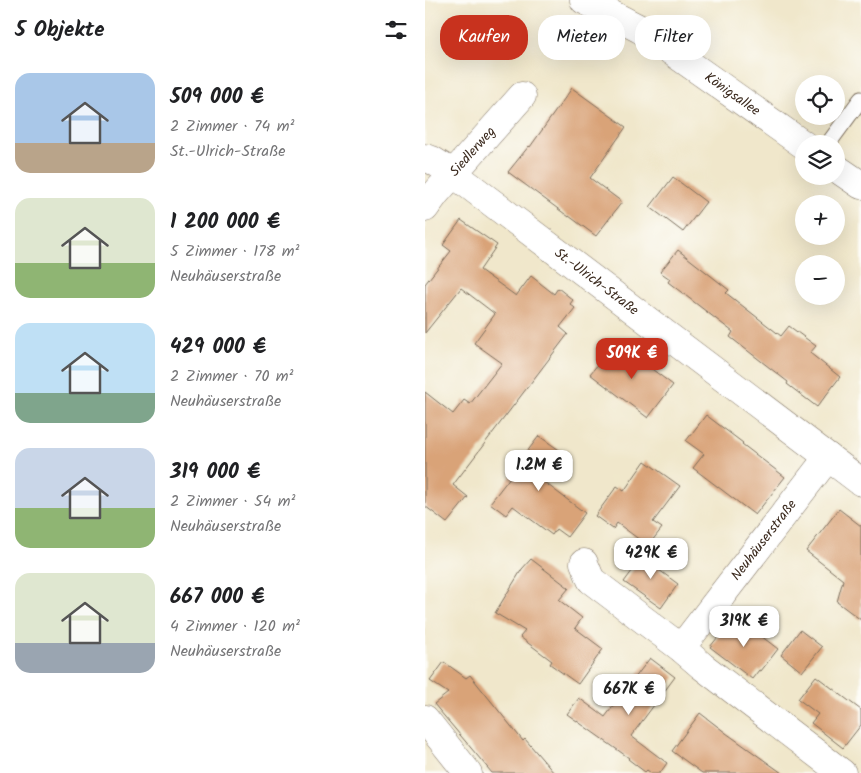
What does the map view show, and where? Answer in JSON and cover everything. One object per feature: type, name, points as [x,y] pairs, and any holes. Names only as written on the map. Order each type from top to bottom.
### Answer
[{"type":"street","name":"Königsallee","points":[[584,0],[640,29],[795,139]]},
{"type":"street","name":"Siedlerweg","points":[[425,208],[521,96]]},
{"type":"street","name":"St.-Ulrich-Straße","points":[[425,158],[432,160],[453,174],[861,482]]},
{"type":"street","points":[[845,174],[861,185]]},
{"type":"street","name":"Neuhäuserstraße","points":[[681,648],[828,457]]},
{"type":"street","points":[[584,563],[591,580],[843,773]]},
{"type":"street","points":[[425,719],[468,773]]},
{"type":"lane","points":[[835,135],[861,99]]},
{"type":"building","points":[[572,88],[626,127],[590,178],[622,202],[596,236],[508,172],[530,147]]},
{"type":"building","points":[[673,177],[706,202],[683,232],[650,207]]},
{"type":"building","points":[[461,220],[497,245],[480,270],[516,296],[531,276],[554,294],[558,288],[573,300],[570,304],[575,308],[560,327],[568,334],[453,485],[468,497],[447,523],[425,506],[425,392],[453,414],[464,400],[470,404],[502,363],[474,343],[495,314],[461,288],[425,333],[425,284],[451,251],[443,245]]},
{"type":"building","points":[[678,250],[729,290],[726,293],[781,336],[789,326],[816,346],[810,353],[840,377],[817,407],[730,337],[733,332],[668,282],[670,279],[660,272]]},
{"type":"building","points":[[616,342],[673,385],[648,418],[590,374]]},
{"type":"building","points":[[706,415],[785,477],[755,515],[693,468],[704,454],[686,441]]},
{"type":"building","points":[[539,436],[565,454],[544,482],[585,513],[567,537],[556,529],[552,535],[513,506],[506,515],[490,503],[525,458],[523,457]]},
{"type":"building","points":[[645,461],[680,486],[653,522],[662,528],[648,546],[617,523],[613,529],[595,516],[617,486],[624,491]]},
{"type":"building","points":[[839,509],[861,526],[861,620],[837,602],[843,580],[806,551]]},
{"type":"building","points":[[647,551],[664,564],[659,570],[678,584],[661,608],[624,582]]},
{"type":"building","points":[[531,559],[569,588],[559,600],[582,618],[575,628],[603,649],[578,684],[550,664],[552,661],[520,637],[525,631],[495,613],[522,569]]},
{"type":"building","points":[[733,618],[746,628],[748,626],[778,649],[761,671],[759,670],[752,679],[710,647]]},
{"type":"building","points":[[800,630],[822,647],[802,672],[781,655]]},
{"type":"building","points":[[650,658],[675,677],[631,736],[667,763],[660,773],[651,773],[647,770],[645,772],[629,758],[567,714],[579,698],[605,717]]},
{"type":"building","points":[[444,662],[466,678],[470,675],[523,741],[525,739],[554,773],[492,773],[434,704],[448,693],[430,681]]},
{"type":"building","points":[[816,676],[861,710],[861,725],[843,748],[811,723],[818,714],[798,699]]},
{"type":"building","points":[[700,713],[782,773],[702,773],[672,751]]}]
